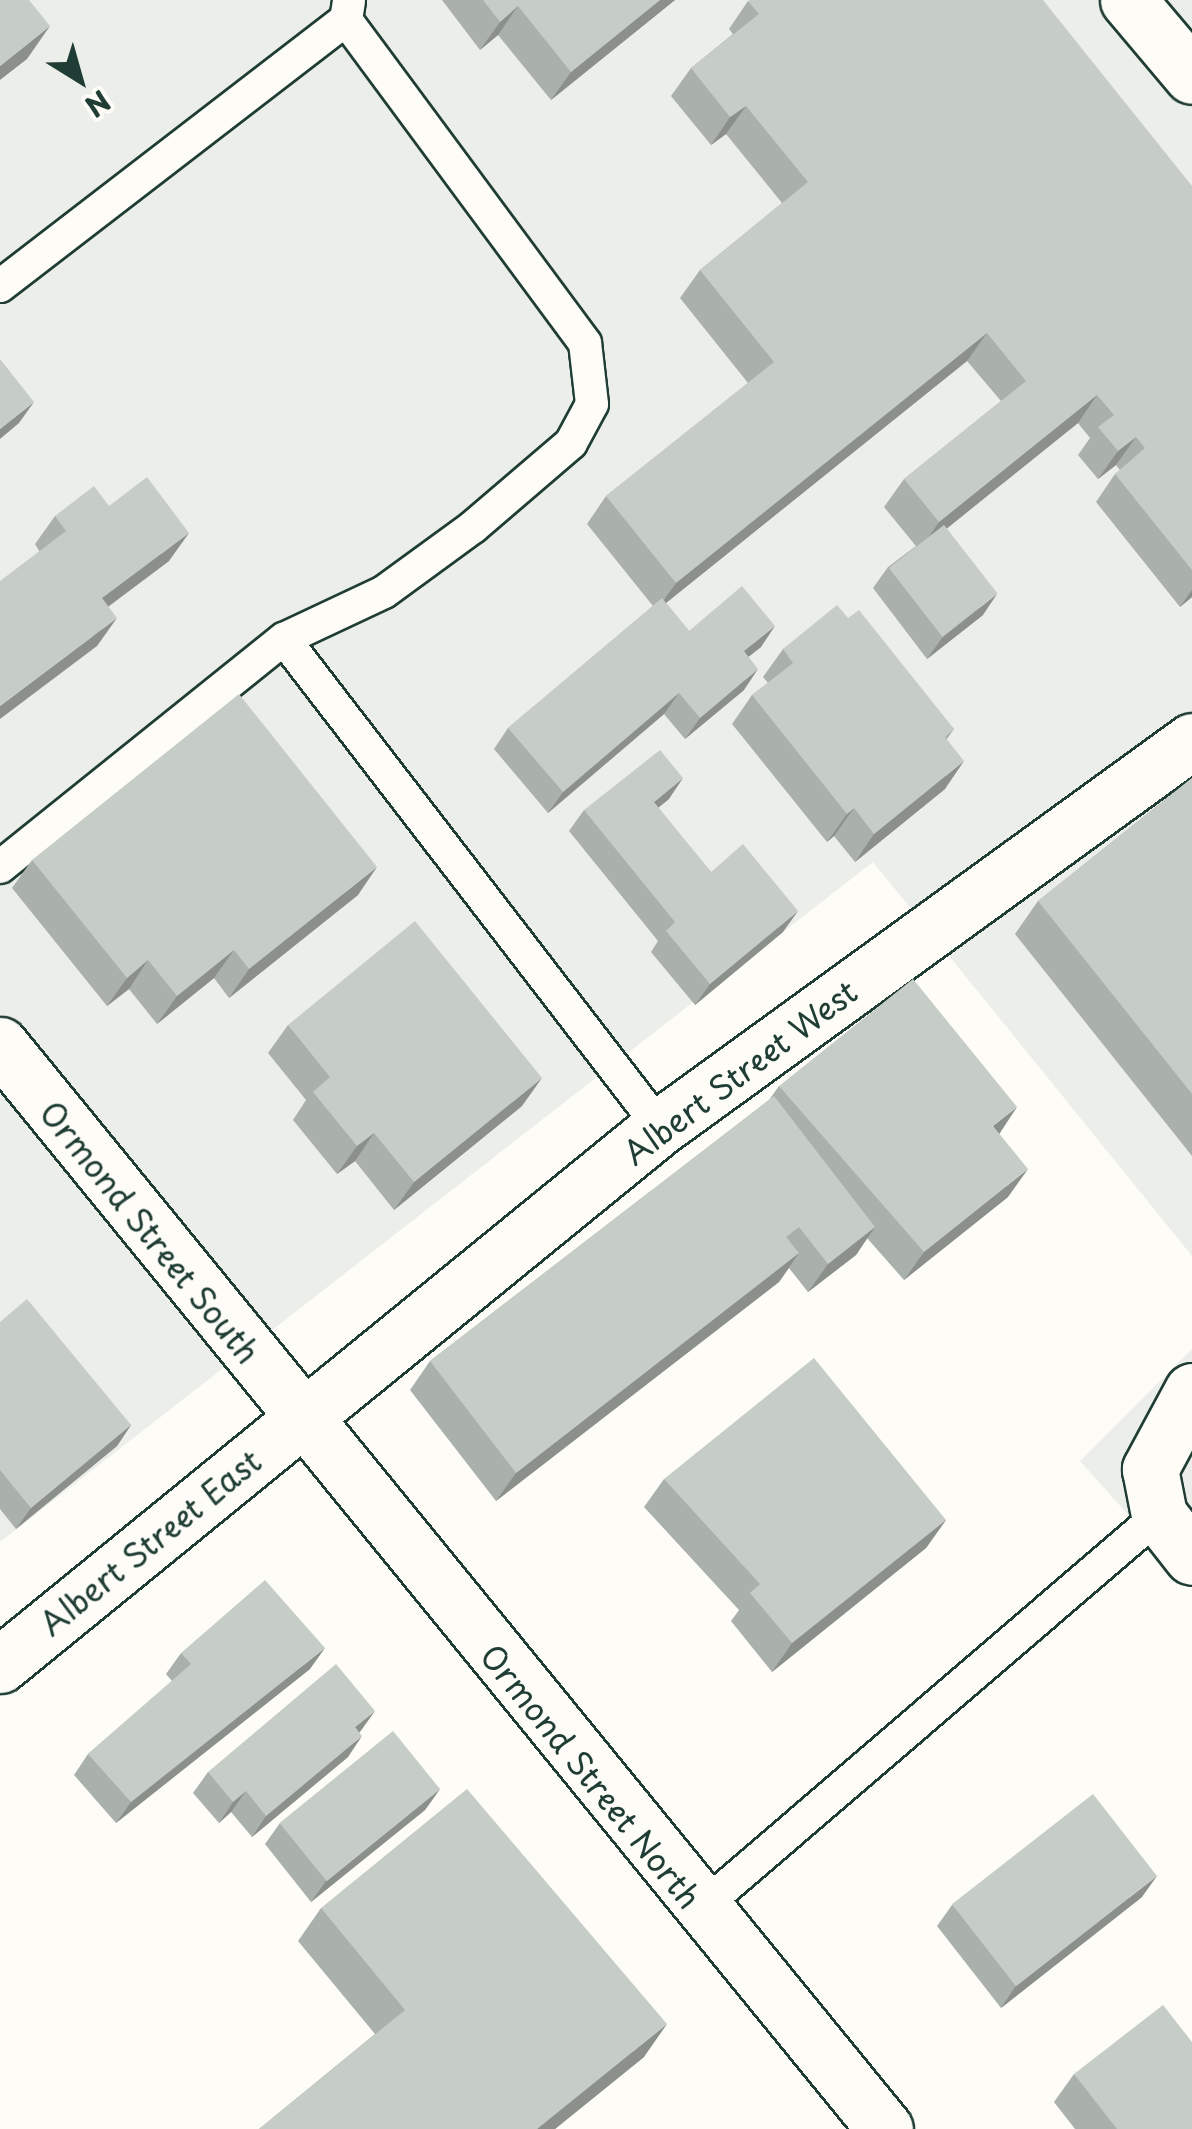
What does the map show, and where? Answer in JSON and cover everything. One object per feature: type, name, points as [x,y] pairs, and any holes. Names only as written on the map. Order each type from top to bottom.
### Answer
[{"type":"street","points":[[1128,0],[1192,76]]},
{"type":"street","name":"Albert Street West","points":[[301,1420],[660,1128],[1192,741]]},
{"type":"street","name":"Ormond Street South","points":[[0,1045],[301,1420]]},
{"type":"street","points":[[1192,1391],[1150,1469],[1159,1515],[1192,1558]]},
{"type":"street","name":"Albert Street East","points":[[0,1665],[301,1420]]},
{"type":"street","name":"Ormond Street North","points":[[301,1420],[885,2129]]},
{"type":"lane","points":[[0,286],[348,10],[585,343],[592,404],[571,443],[473,526],[384,592],[284,640],[0,866]]},
{"type":"lane","points":[[284,640],[660,1128]]},
{"type":"lane","points":[[700,1909],[1159,1515]]},
{"type":"shaded area","points":[[0,0],[1192,0],[1192,1256],[873,862],[0,1542]]},
{"type":"shaded area","points":[[1192,1349],[1192,1586],[1080,1461]]},
{"type":"building","points":[[0,0],[29,0],[50,26],[0,66]]},
{"type":"building","points":[[483,0],[660,0],[571,72],[518,6],[500,22]]},
{"type":"building","points":[[750,0],[1043,0],[1192,186],[1192,570],[1115,474],[1145,448],[1136,437],[1118,451],[1098,427],[1114,415],[1097,395],[939,522],[904,479],[1026,381],[987,333],[676,583],[606,496],[774,362],[700,270],[808,182],[746,106],[730,117],[691,68],[759,14]]},
{"type":"building","points":[[0,359],[34,402],[0,429]]},
{"type":"building","points":[[147,477],[189,533],[102,598],[117,618],[0,706],[0,581],[66,531],[55,516],[94,486],[109,506]]},
{"type":"building","points":[[944,525],[998,594],[942,637],[889,568]]},
{"type":"building","points":[[742,586],[775,626],[744,651],[758,669],[700,718],[679,693],[563,792],[508,728],[662,598],[689,631]]},
{"type":"building","points":[[837,605],[848,618],[859,610],[954,729],[945,737],[964,761],[874,834],[854,808],[847,814],[752,695],[793,663],[783,649]]},
{"type":"building","points":[[239,694],[377,867],[249,969],[234,950],[177,996],[148,960],[127,978],[32,860]]},
{"type":"building","points":[[660,750],[683,778],[654,802],[711,872],[743,844],[798,911],[710,984],[666,931],[675,922],[584,810]]},
{"type":"building","points":[[1192,778],[1192,1094],[1038,901]]},
{"type":"building","points":[[415,921],[542,1078],[414,1182],[374,1133],[357,1146],[313,1092],[330,1077],[288,1025]]},
{"type":"building","points":[[913,979],[1017,1107],[993,1126],[1028,1169],[924,1252],[779,1086]]},
{"type":"building","points":[[774,1096],[875,1227],[828,1264],[799,1227],[786,1237],[799,1253],[516,1473],[430,1361]]},
{"type":"building","points":[[27,1299],[131,1425],[31,1508],[0,1470],[0,1322]]},
{"type":"building","points":[[814,1358],[946,1520],[792,1643],[750,1593],[760,1584],[664,1479]]},
{"type":"building","points":[[265,1580],[325,1648],[131,1802],[88,1754],[191,1664],[181,1653]]},
{"type":"building","points":[[336,1664],[375,1711],[355,1727],[362,1736],[266,1816],[246,1791],[233,1802],[208,1772]]},
{"type":"building","points":[[393,1731],[440,1789],[327,1881],[280,1823]]},
{"type":"building","points":[[467,1789],[667,2024],[537,2129],[259,2129],[405,2010],[321,1908]]},
{"type":"building","points":[[1093,1794],[1157,1876],[1016,1986],[952,1904]]},
{"type":"building","points":[[1163,2005],[1192,2042],[1192,2129],[1117,2129],[1074,2074]]}]
